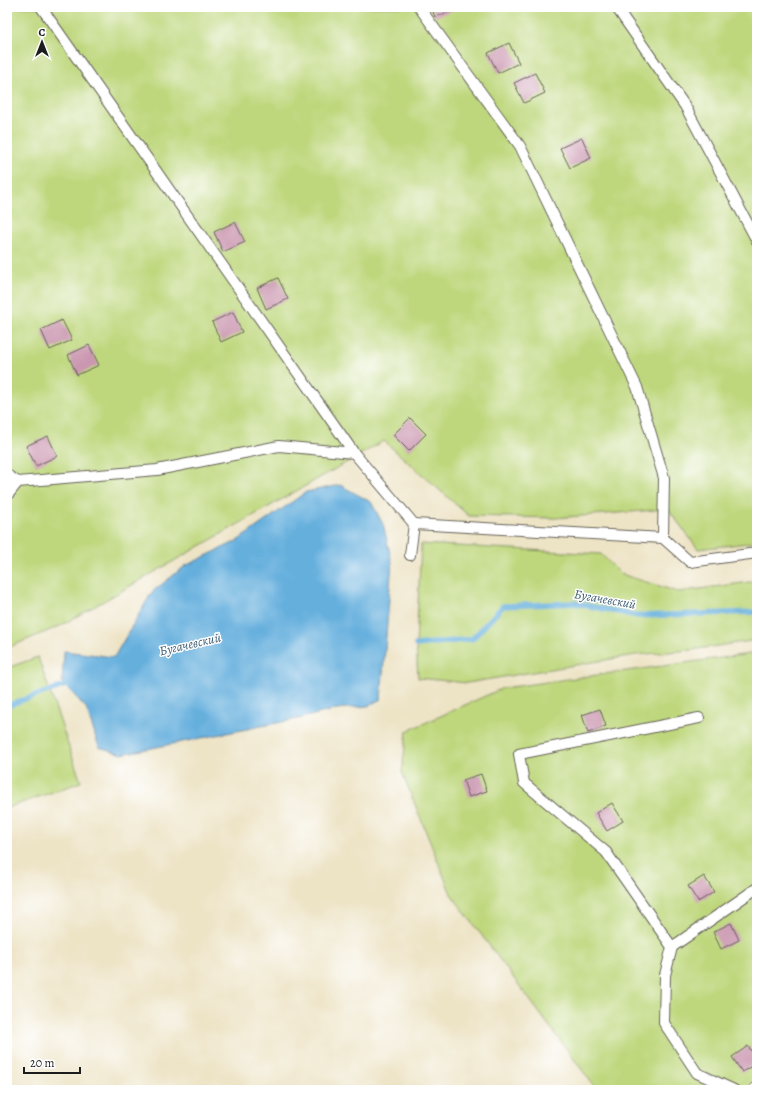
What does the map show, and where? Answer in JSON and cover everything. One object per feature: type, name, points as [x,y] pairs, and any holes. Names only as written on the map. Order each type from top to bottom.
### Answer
[{"type":"lane","points":[[41,7],[354,453],[414,524],[663,538],[690,562],[757,553]]},
{"type":"lane","points":[[419,7],[520,146],[637,387],[664,478],[663,538]]},
{"type":"lane","points":[[616,7],[685,106],[757,240]]},
{"type":"lane","points":[[7,475],[18,482],[157,470],[279,446],[354,453]]},
{"type":"lane","points":[[7,496],[18,482]]},
{"type":"lane","points":[[410,555],[414,524]]},
{"type":"lane","points":[[672,947],[606,852],[524,783],[519,754],[699,718]]},
{"type":"lane","points":[[734,1090],[697,1073],[664,1023],[665,975],[672,947],[757,888]]},
{"type":"lane","points":[[753,1090],[757,1087]]},
{"type":"green space","points":[[7,7],[757,7],[757,542],[698,549],[668,509],[555,518],[469,516],[384,441],[60,626],[7,648]]},
{"type":"green space","points":[[421,544],[601,554],[621,574],[678,592],[757,581],[757,640],[691,650],[635,655],[467,683],[418,678],[416,645]]},
{"type":"green space","points":[[757,653],[757,1090],[597,1090],[451,894],[402,772],[407,731],[503,688]]},
{"type":"green space","points":[[38,657],[81,782],[7,808],[7,668]]},
{"type":"water","points":[[340,485],[371,502],[383,524],[392,562],[381,699],[368,706],[337,709],[302,718],[122,754],[99,747],[86,708],[62,682],[64,651],[114,657],[152,592],[185,566],[237,541],[306,492]]},
{"type":"building","points":[[431,7],[456,7],[457,9],[435,17]]},
{"type":"building","points":[[509,43],[519,63],[498,73],[488,53]]},
{"type":"building","points":[[535,73],[545,93],[524,103],[514,83]]},
{"type":"building","points":[[582,138],[591,158],[570,168],[560,148]]},
{"type":"building","points":[[235,222],[245,242],[223,252],[214,232]]},
{"type":"building","points":[[278,278],[288,299],[266,309],[257,288]]},
{"type":"building","points":[[233,312],[242,332],[221,342],[212,322]]},
{"type":"building","points":[[62,320],[72,340],[50,350],[41,330]]},
{"type":"building","points":[[89,345],[99,365],[77,375],[68,355]]},
{"type":"building","points":[[410,418],[426,434],[409,451],[393,435]]},
{"type":"building","points":[[48,436],[57,456],[36,466],[26,446]]},
{"type":"building","points":[[600,709],[606,726],[588,733],[582,715]]},
{"type":"building","points":[[481,774],[487,791],[469,797],[463,780]]},
{"type":"building","points":[[612,803],[623,821],[607,831],[596,813]]},
{"type":"building","points":[[704,876],[714,892],[698,902],[688,886]]},
{"type":"building","points":[[731,923],[739,940],[721,949],[713,932]]},
{"type":"building","points":[[748,1046],[757,1060],[757,1063],[742,1072],[732,1057]]},
{"type":"waterway","name":"Бугачевский","points":[[416,645],[472,639],[503,606],[575,603],[638,616],[757,612]]},
{"type":"waterway","name":"Бугачевский","points":[[7,707],[14,703],[72,683]]}]
